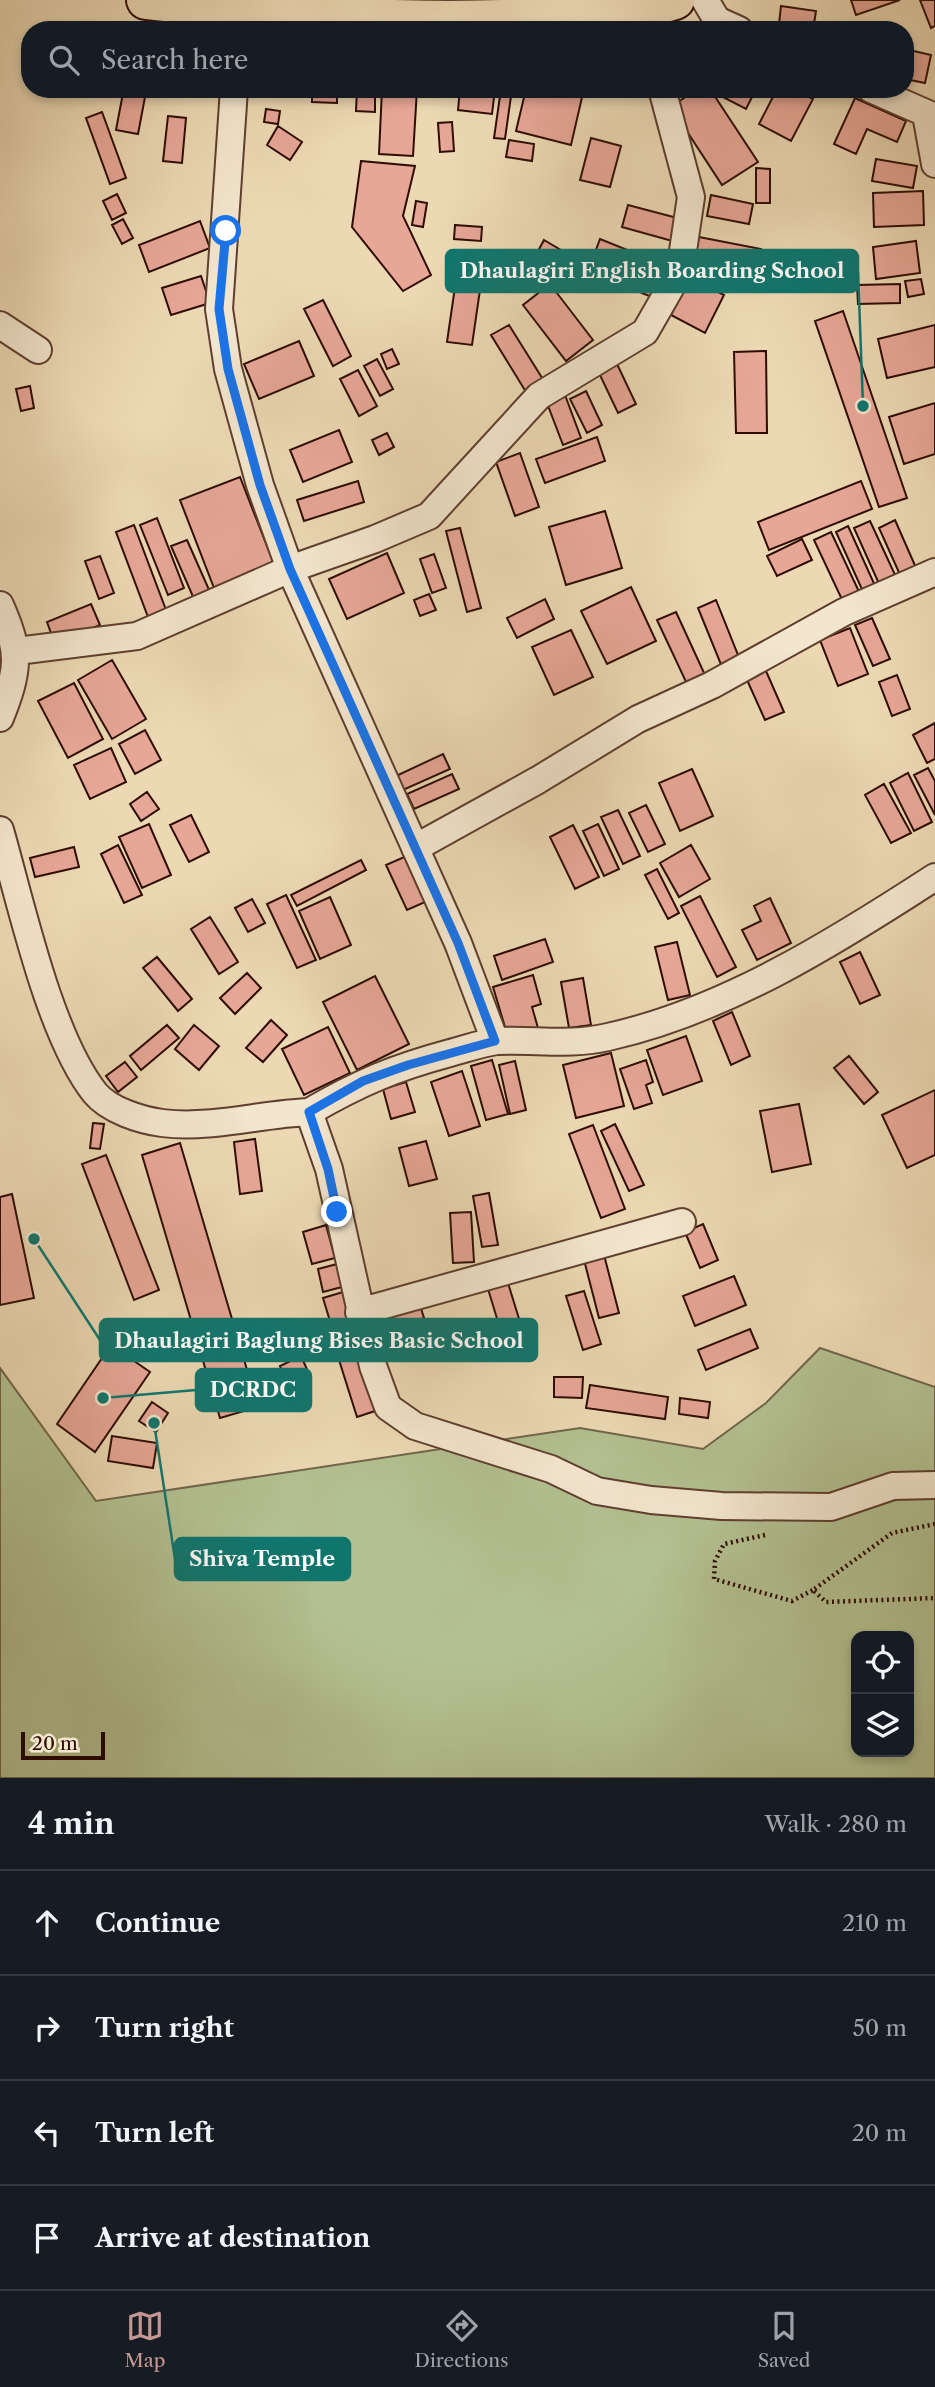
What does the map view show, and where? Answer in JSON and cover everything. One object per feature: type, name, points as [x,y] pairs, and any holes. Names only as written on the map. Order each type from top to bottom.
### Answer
[{"type":"main road","points":[[146,0],[239,20],[442,21],[654,14]]},
{"type":"street","points":[[705,0],[719,21]]},
{"type":"street","points":[[233,98],[219,309],[228,369],[256,472],[290,569],[458,943],[495,1041]]},
{"type":"street","points":[[17,651],[137,636],[290,569],[375,539],[429,516],[539,396],[645,332],[680,271],[691,197],[664,98]]},
{"type":"street","points":[[891,98],[930,116],[935,164]]},
{"type":"street","points":[[0,325],[38,350]]},
{"type":"street","points":[[415,848],[538,780],[638,719],[712,685],[844,612],[935,572]]},
{"type":"street","points":[[0,605],[17,651],[9,696],[0,718]]},
{"type":"street","points":[[0,830],[48,990],[70,1052],[96,1095],[123,1112],[160,1123],[209,1125],[309,1112],[363,1081],[408,1065],[495,1041],[556,1042],[605,1038],[676,1019],[771,973],[935,877]]},
{"type":"street","points":[[309,1112],[328,1169],[373,1366],[388,1406],[415,1426],[551,1469],[597,1492],[651,1500],[722,1506],[831,1507],[893,1486],[935,1485]]},
{"type":"street","points":[[359,1312],[682,1222]]},
{"type":"path","points":[[767,1535],[724,1545],[715,1561],[714,1579],[738,1588],[792,1601],[813,1590],[892,1533],[935,1524]]},
{"type":"path","points":[[813,1590],[827,1602],[935,1598]]},
{"type":"green space","points":[[820,1348],[935,1387],[935,1778],[0,1778],[0,1368],[96,1501],[580,1428],[703,1449],[766,1403]]},
{"type":"building","points":[[851,0],[900,0],[856,15]]},
{"type":"building","points":[[920,0],[935,0],[935,26],[931,28]]},
{"type":"building","points":[[781,6],[816,11],[814,21],[779,21]]},
{"type":"building","points":[[914,51],[931,55],[925,83],[914,81]]},
{"type":"building","points":[[122,98],[145,98],[138,134],[116,130]]},
{"type":"building","points":[[312,98],[337,98],[337,103],[312,102]]},
{"type":"building","points":[[357,98],[375,98],[375,112],[356,111]]},
{"type":"building","points":[[382,98],[416,98],[413,156],[379,154]]},
{"type":"building","points":[[459,98],[494,98],[492,114],[458,110]]},
{"type":"building","points":[[500,98],[511,98],[505,139],[494,138]]},
{"type":"building","points":[[524,98],[582,98],[571,145],[516,131]]},
{"type":"building","points":[[684,98],[716,98],[758,162],[722,185],[671,107]]},
{"type":"building","points":[[725,98],[752,98],[746,109]]},
{"type":"building","points":[[772,98],[813,99],[791,141],[759,124]]},
{"type":"building","points":[[855,98],[906,121],[897,142],[867,129],[856,154],[834,144]]},
{"type":"building","points":[[266,109],[280,111],[278,124],[264,122]]},
{"type":"building","points":[[102,112],[126,178],[110,184],[86,118]]},
{"type":"building","points":[[168,116],[186,118],[182,163],[163,161]]},
{"type":"building","points":[[452,122],[454,151],[440,152],[438,123]]},
{"type":"building","points":[[278,126],[302,142],[290,160],[267,145]]},
{"type":"building","points":[[591,138],[621,146],[610,187],[580,180]]},
{"type":"building","points":[[509,140],[534,144],[532,161],[506,157]]},
{"type":"building","points":[[876,159],[917,166],[913,188],[872,181]]},
{"type":"building","points":[[361,161],[415,166],[403,216],[431,275],[403,291],[352,227]]},
{"type":"building","points":[[756,168],[770,169],[770,203],[756,203]]},
{"type":"building","points":[[923,191],[924,225],[874,227],[873,193]]},
{"type":"building","points":[[117,194],[126,213],[112,220],[103,201]]},
{"type":"building","points":[[711,195],[753,204],[749,224],[707,216]]},
{"type":"building","points":[[416,201],[427,203],[423,227],[412,225]]},
{"type":"building","points":[[628,205],[681,219],[676,242],[622,227]]},
{"type":"building","points":[[123,219],[133,238],[122,244],[112,225]]},
{"type":"building","points":[[200,221],[210,248],[149,272],[139,245]]},
{"type":"building","points":[[455,225],[482,227],[481,241],[454,239]]},
{"type":"building","points":[[699,237],[761,249],[757,274],[694,263]]},
{"type":"building","points":[[600,239],[667,266],[654,298],[588,271]]},
{"type":"building","points":[[544,240],[583,263],[568,288],[530,266]]},
{"type":"building","points":[[916,241],[920,273],[876,279],[873,247]]},
{"type":"building","points":[[201,276],[210,303],[171,315],[162,288]]},
{"type":"building","points":[[690,277],[724,295],[705,333],[671,315]]},
{"type":"building","points":[[921,279],[924,294],[908,297],[905,281]]},
{"type":"building","points":[[456,280],[481,283],[472,345],[447,342]]},
{"type":"building","points":[[550,284],[593,340],[566,361],[523,305]]},
{"type":"building","points":[[900,284],[900,303],[858,304],[857,285]]},
{"type":"building","points":[[323,300],[351,356],[333,366],[304,309]]},
{"type":"building","points":[[843,311],[907,498],[879,507],[815,321]]},
{"type":"building","points":[[509,325],[544,381],[526,392],[491,335]]},
{"type":"building","points":[[935,325],[935,367],[887,378],[878,339]]},
{"type":"building","points":[[299,341],[314,376],[259,399],[244,364]]},
{"type":"building","points":[[392,349],[399,364],[387,369],[381,354]]},
{"type":"building","points":[[766,351],[767,433],[736,433],[734,352]]},
{"type":"building","points":[[377,359],[393,389],[380,396],[364,366]]},
{"type":"building","points":[[617,364],[636,404],[618,413],[599,373]]},
{"type":"building","points":[[358,370],[377,406],[359,416],[340,379]]},
{"type":"building","points":[[30,386],[34,408],[21,411],[16,389]]},
{"type":"building","points":[[586,391],[602,425],[587,433],[570,399]]},
{"type":"building","points":[[565,395],[581,438],[563,445],[547,403]]},
{"type":"building","points":[[935,403],[935,454],[904,464],[889,417]]},
{"type":"building","points":[[339,430],[352,462],[303,482],[290,450]]},
{"type":"building","points":[[387,433],[394,447],[379,455],[372,440]]},
{"type":"building","points":[[597,437],[605,461],[545,483],[536,459]]},
{"type":"building","points":[[520,453],[539,507],[515,516],[496,462]]},
{"type":"building","points":[[240,477],[274,564],[214,588],[180,500]]},
{"type":"building","points":[[358,481],[364,502],[304,521],[297,500]]},
{"type":"building","points":[[861,481],[872,509],[769,550],[758,522]]},
{"type":"building","points":[[605,511],[622,568],[566,585],[549,527]]},
{"type":"building","points":[[157,518],[184,588],[168,595],[140,525]]},
{"type":"building","points":[[895,520],[917,570],[901,577],[879,528]]},
{"type":"building","points":[[870,521],[897,579],[880,586],[854,528]]},
{"type":"building","points":[[134,525],[166,610],[148,617],[116,532]]},
{"type":"building","points":[[848,526],[877,590],[865,596],[836,532]]},
{"type":"building","points":[[460,528],[481,608],[467,612],[446,531]]},
{"type":"building","points":[[831,532],[862,598],[845,606],[814,540]]},
{"type":"building","points":[[802,539],[812,560],[777,576],[767,556]]},
{"type":"building","points":[[187,540],[210,592],[194,599],[171,546]]},
{"type":"building","points":[[387,553],[404,593],[347,619],[329,579]]},
{"type":"building","points":[[434,554],[446,588],[432,593],[420,559]]},
{"type":"building","points":[[100,556],[114,593],[99,599],[85,561]]},
{"type":"building","points":[[631,587],[656,641],[607,664],[581,611]]},
{"type":"building","points":[[429,594],[436,610],[420,616],[414,600]]},
{"type":"building","points":[[545,599],[554,619],[517,638],[507,618]]},
{"type":"building","points":[[716,600],[740,660],[722,667],[698,608]]},
{"type":"building","points":[[91,604],[100,625],[55,644],[47,622]]},
{"type":"building","points":[[676,612],[705,675],[687,684],[657,620]]},
{"type":"building","points":[[872,618],[890,659],[873,666],[855,625]]},
{"type":"building","points":[[850,628],[868,674],[838,686],[820,640]]},
{"type":"building","points":[[571,630],[593,677],[554,695],[532,647]]},
{"type":"building","points":[[112,660],[146,719],[112,739],[78,680]]},
{"type":"building","points":[[766,671],[784,712],[765,720],[747,680]]},
{"type":"building","points":[[897,675],[910,709],[892,716],[879,682]]},
{"type":"building","points":[[74,683],[103,739],[68,758],[38,701]]},
{"type":"building","points":[[935,723],[935,759],[927,763],[913,735]]},
{"type":"building","points":[[145,730],[161,760],[135,774],[119,744]]},
{"type":"building","points":[[111,748],[126,782],[90,799],[74,765]]},
{"type":"building","points":[[443,754],[450,769],[403,790],[396,776]]},
{"type":"building","points":[[928,768],[935,781],[935,815],[914,775]]},
{"type":"building","points":[[692,769],[713,816],[680,831],[659,783]]},
{"type":"building","points":[[908,773],[932,822],[914,831],[890,783]]},
{"type":"building","points":[[452,774],[459,789],[414,809],[407,794]]},
{"type":"building","points":[[884,784],[911,833],[891,843],[865,795]]},
{"type":"building","points":[[147,792],[159,809],[141,821],[130,804]]},
{"type":"building","points":[[646,805],[665,844],[648,852],[629,813]]},
{"type":"building","points":[[618,810],[640,856],[623,864],[601,817]]},
{"type":"building","points":[[191,815],[209,852],[189,862],[170,825]]},
{"type":"building","points":[[149,824],[171,875],[142,888],[119,837]]},
{"type":"building","points":[[598,824],[619,869],[604,876],[583,831]]},
{"type":"building","points":[[573,825],[599,877],[575,889],[550,837]]},
{"type":"building","points":[[118,845],[142,895],[124,903],[101,854]]},
{"type":"building","points":[[691,845],[710,879],[679,897],[660,863]]},
{"type":"building","points":[[74,847],[79,867],[35,877],[30,858]]},
{"type":"building","points":[[411,854],[432,899],[407,910],[386,865]]},
{"type":"building","points":[[361,860],[366,870],[297,906],[291,895]]},
{"type":"building","points":[[657,869],[679,913],[668,919],[645,875]]},
{"type":"building","points":[[286,895],[316,960],[297,968],[267,904]]},
{"type":"building","points":[[700,896],[736,967],[717,977],[681,906]]},
{"type":"building","points":[[330,897],[351,945],[320,959],[299,911]]},
{"type":"building","points":[[770,898],[791,943],[757,960],[742,930],[761,921],[754,906]]},
{"type":"building","points":[[252,899],[265,923],[248,932],[235,908]]},
{"type":"building","points":[[210,917],[238,962],[219,974],[191,929]]},
{"type":"building","points":[[545,939],[553,962],[502,980],[494,956]]},
{"type":"building","points":[[677,942],[690,995],[668,1000],[655,947]]},
{"type":"building","points":[[860,952],[880,995],[860,1004],[840,962]]},
{"type":"building","points":[[157,957],[192,999],[178,1011],[143,968]]},
{"type":"building","points":[[247,973],[261,988],[235,1014],[220,998]]},
{"type":"building","points":[[533,975],[541,1004],[532,1007],[538,1028],[508,1037],[493,987]]},
{"type":"building","points":[[375,976],[409,1044],[357,1070],[323,1002]]},
{"type":"building","points":[[583,978],[591,1025],[569,1028],[561,982]]},
{"type":"building","points":[[732,1012],[750,1056],[731,1065],[713,1021]]},
{"type":"building","points":[[271,1020],[287,1035],[263,1062],[246,1048]]},
{"type":"building","points":[[167,1025],[179,1038],[141,1070],[130,1056]]},
{"type":"building","points":[[194,1025],[219,1046],[199,1070],[175,1049]]},
{"type":"building","points":[[328,1027],[350,1073],[304,1095],[282,1049]]},
{"type":"building","points":[[686,1036],[702,1081],[663,1095],[647,1050]]},
{"type":"building","points":[[611,1053],[624,1106],[576,1118],[563,1065]]},
{"type":"building","points":[[849,1056],[878,1092],[864,1104],[834,1068]]},
{"type":"building","points":[[492,1060],[508,1114],[486,1120],[471,1066]]},
{"type":"building","points":[[646,1060],[653,1082],[646,1085],[652,1103],[634,1109],[620,1069]]},
{"type":"building","points":[[515,1061],[526,1110],[510,1114],[499,1065]]},
{"type":"building","points":[[125,1062],[137,1077],[118,1092],[106,1076]]},
{"type":"building","points":[[462,1071],[480,1126],[449,1136],[431,1082]]},
{"type":"building","points":[[406,1082],[415,1112],[391,1119],[383,1089]]},
{"type":"building","points":[[935,1090],[935,1155],[907,1168],[882,1115]]},
{"type":"building","points":[[799,1104],[811,1164],[772,1172],[760,1111]]},
{"type":"building","points":[[93,1123],[104,1124],[100,1149],[90,1148]]},
{"type":"building","points":[[615,1124],[644,1185],[629,1191],[601,1131]]},
{"type":"building","points":[[593,1125],[625,1209],[601,1218],[569,1134]]},
{"type":"building","points":[[255,1139],[262,1191],[240,1194],[234,1142]]},
{"type":"building","points":[[426,1141],[437,1179],[409,1186],[399,1148]]},
{"type":"building","points":[[180,1143],[258,1407],[220,1418],[142,1155]]},
{"type":"building","points":[[106,1155],[159,1290],[134,1300],[82,1164]]},
{"type":"building","points":[[489,1193],[498,1245],[482,1247],[473,1196]]},
{"type":"building","points":[[12,1194],[34,1298],[0,1305],[0,1197]]},
{"type":"building","points":[[471,1212],[474,1262],[453,1263],[450,1213]]},
{"type":"building","points":[[703,1224],[718,1260],[700,1268],[685,1232]]},
{"type":"building","points":[[326,1225],[335,1258],[312,1264],[303,1232]]},
{"type":"building","points":[[603,1251],[619,1313],[599,1318],[583,1256]]},
{"type":"building","points":[[337,1264],[342,1287],[323,1292],[318,1269]]},
{"type":"building","points":[[734,1276],[746,1305],[695,1326],[683,1296]]},
{"type":"building","points":[[508,1283],[529,1351],[509,1358],[488,1289]]},
{"type":"building","points":[[584,1291],[601,1344],[583,1350],[566,1296]]},
{"type":"building","points":[[343,1292],[352,1326],[333,1331],[323,1298]]},
{"type":"building","points":[[418,1299],[424,1318],[387,1331],[380,1312]]},
{"type":"building","points":[[750,1329],[758,1348],[706,1370],[698,1350]]},
{"type":"building","points":[[354,1337],[378,1410],[357,1417],[334,1344]]},
{"type":"building","points":[[111,1345],[150,1372],[95,1452],[57,1424]]},
{"type":"building","points":[[301,1356],[310,1376],[288,1386],[280,1366]]},
{"type":"building","points":[[554,1377],[583,1377],[582,1398],[554,1397]]},
{"type":"building","points":[[590,1385],[668,1397],[665,1419],[586,1408]]},
{"type":"building","points":[[680,1398],[710,1402],[708,1418],[679,1414]]},
{"type":"building","points":[[152,1402],[168,1413],[156,1432],[139,1421]]},
{"type":"building","points":[[112,1436],[157,1443],[153,1468],[108,1461]]},
{"type":"place","name":"Dhaulagiri English Boarding School","points":[[863,406]]},
{"type":"place","name":"Dhaulagiri Baglung Bises Basic School","points":[[34,1239]]},
{"type":"place","name":"DCRDC","points":[[103,1398]]},
{"type":"place","name":"Shiva Temple","points":[[154,1423]]},
{"type":"route","points":[[226,231],[219,309],[228,369],[260,485],[290,569],[458,943],[495,1041],[408,1065],[363,1081],[309,1112],[328,1169],[337,1212]]}]
